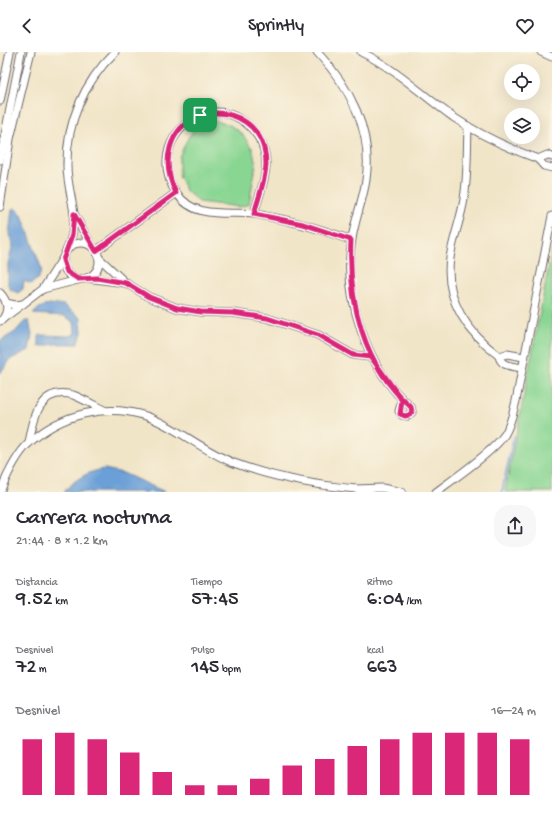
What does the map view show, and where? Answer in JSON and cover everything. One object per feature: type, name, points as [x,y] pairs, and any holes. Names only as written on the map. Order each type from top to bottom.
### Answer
[{"type":"street","points":[[0,101],[10,52]]},
{"type":"street","points":[[0,207],[10,124],[21,52]]},
{"type":"street","points":[[0,160],[31,52]]},
{"type":"street","points":[[0,322],[43,289],[65,253],[72,235],[74,214],[67,166],[72,125],[86,89],[100,68],[115,52]]},
{"type":"street","points":[[317,52],[332,68],[351,96],[358,114],[365,141],[366,179],[351,240],[352,294],[361,330],[371,357],[402,401]]},
{"type":"street","points":[[361,52],[405,78],[468,126],[497,143],[538,159],[544,166],[551,167]]},
{"type":"street","points":[[540,52],[552,57]]},
{"type":"street","points":[[254,214],[266,165],[263,145],[259,137],[250,126],[240,118],[216,112],[200,115],[187,123],[176,135],[169,148],[167,163],[169,178],[176,193],[187,203],[203,211],[254,214],[303,224],[351,240]]},
{"type":"street","points":[[468,126],[464,198],[452,249],[450,280],[454,300],[467,326],[481,342],[499,356],[502,362],[510,366],[522,368]]},
{"type":"street","points":[[538,159],[547,155],[552,157]]},
{"type":"street","points":[[96,252],[176,193]]},
{"type":"street","points":[[74,214],[96,252],[126,283],[149,297],[177,308],[201,312],[233,313],[267,318],[318,335],[353,355],[371,357]]},
{"type":"street","points":[[436,492],[488,451],[506,434],[509,427],[516,401],[552,216]]},
{"type":"street","points":[[96,252],[81,244],[75,245],[65,253],[64,266],[67,272],[71,276],[84,279],[126,283]]},
{"type":"street","points":[[43,289],[84,279],[97,270],[96,252]]},
{"type":"street","points":[[0,293],[6,303],[6,313],[0,322]]},
{"type":"street","points":[[6,303],[15,306],[23,304]]},
{"type":"street","points":[[499,356],[503,354],[524,357]]},
{"type":"street","points":[[510,366],[514,361],[512,355]]},
{"type":"street","points":[[29,443],[35,412],[44,401],[59,394],[74,396],[104,410],[146,416],[213,453],[254,470],[293,481],[359,490],[382,488],[402,492]]},
{"type":"street","points":[[0,492],[13,465],[29,443],[66,420],[104,410]]},
{"type":"green space","points":[[213,120],[230,125],[242,134],[252,148],[256,164],[249,204],[240,207],[199,202],[186,191],[179,176],[179,157],[188,138],[197,126]]},
{"type":"green space","points":[[552,250],[552,492],[505,492]]},
{"type":"water","points":[[15,208],[22,215],[42,270],[38,279],[31,284],[24,281],[23,289],[18,293],[11,290],[8,285],[8,263],[13,244],[9,235],[12,209]]},
{"type":"water","points":[[49,304],[64,305],[81,318],[82,333],[77,344],[54,344],[39,347],[39,336],[41,335],[71,336],[75,332],[74,322],[64,316],[33,314],[39,308]]},
{"type":"water","points":[[25,321],[29,321],[32,334],[29,350],[11,359],[0,373],[0,341],[15,332]]},
{"type":"water","points":[[105,469],[123,473],[165,492],[64,492],[82,476]]},
{"type":"waterway","points":[[502,492],[514,436]]},
{"type":"route","points":[[200,115],[181,128],[171,142],[169,148],[167,163],[169,178],[176,193],[96,251],[74,214],[72,235],[63,260],[67,272],[71,276],[78,279],[97,278],[126,283],[149,297],[177,308],[201,312],[233,313],[267,318],[318,335],[353,355],[371,357],[386,380],[402,401],[399,411],[400,414],[405,416],[409,415],[412,412],[411,407],[402,401],[371,357],[361,330],[352,294],[350,255],[351,240],[303,224],[254,214],[266,165],[263,145],[259,137],[253,129],[240,118],[216,112],[200,115]]}]
